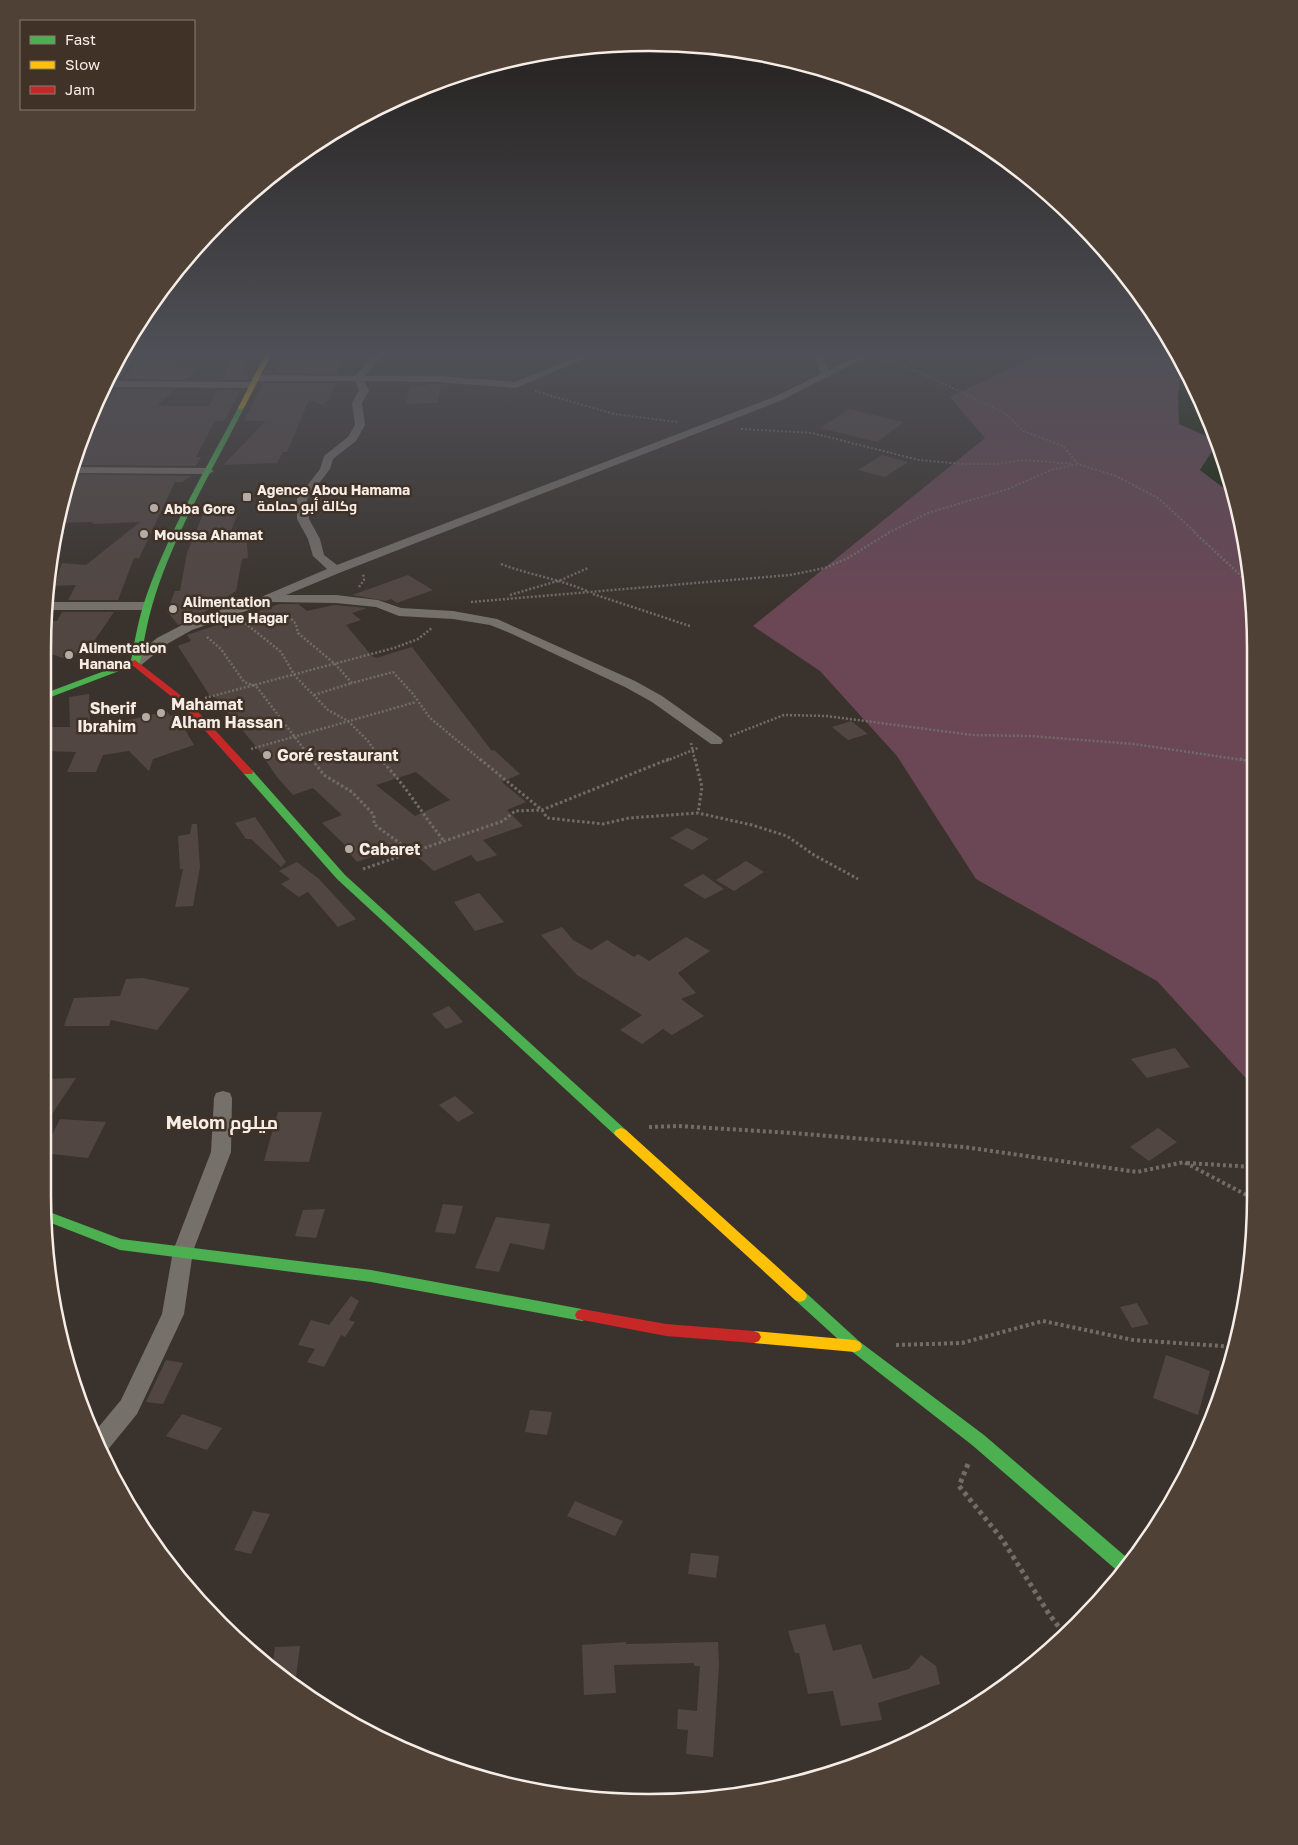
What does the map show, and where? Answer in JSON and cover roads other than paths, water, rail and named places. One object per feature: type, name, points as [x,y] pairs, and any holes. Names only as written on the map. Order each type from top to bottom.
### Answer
[{"type":"main road","points":[[135,663],[137,634],[144,606],[174,535],[226,437]]},
{"type":"main road","points":[[51,694],[135,663]]},
{"type":"main road","points":[[135,663],[185,703],[233,754],[341,877],[616,1128],[855,1346],[978,1440],[1121,1563]]},
{"type":"main road","points":[[52,1218],[120,1244],[371,1276],[666,1330],[855,1346]]},
{"type":"street","points":[[336,570],[319,556],[314,538],[303,520],[302,499],[325,469],[328,458],[353,437]]},
{"type":"street","points":[[135,663],[162,641],[188,627],[262,601],[674,437]]},
{"type":"street","points":[[79,470],[209,471]]},
{"type":"street","points":[[262,601],[336,599],[378,604],[398,612],[453,615],[493,622],[630,684],[688,719],[716,741]]},
{"type":"street","points":[[53,606],[144,606]]},
{"type":"street","points":[[103,1439],[129,1407],[173,1314],[183,1251],[221,1152],[223,1098]]},
{"type":"place","name":"Agence Abou Hamama وكالة أبو حمامة","points":[[247,497]]},
{"type":"place","name":"Abba Gore","points":[[154,508]]},
{"type":"place","name":"Moussa Ahamat","points":[[144,534]]},
{"type":"place","name":"Alimentation Boutique Hagar","points":[[173,609]]},
{"type":"place","name":"Alimentation Hanana","points":[[69,655]]},
{"type":"place","name":"Mahamat Alham Hassan","points":[[161,713]]},
{"type":"place","name":"Sherif Ibrahim","points":[[146,717]]},
{"type":"place","name":"Goré restaurant","points":[[267,755]]},
{"type":"place","name":"Cabaret","points":[[349,849]]},
{"type":"district","name":"Melom ميلوم","points":[[222,1122]]}]
